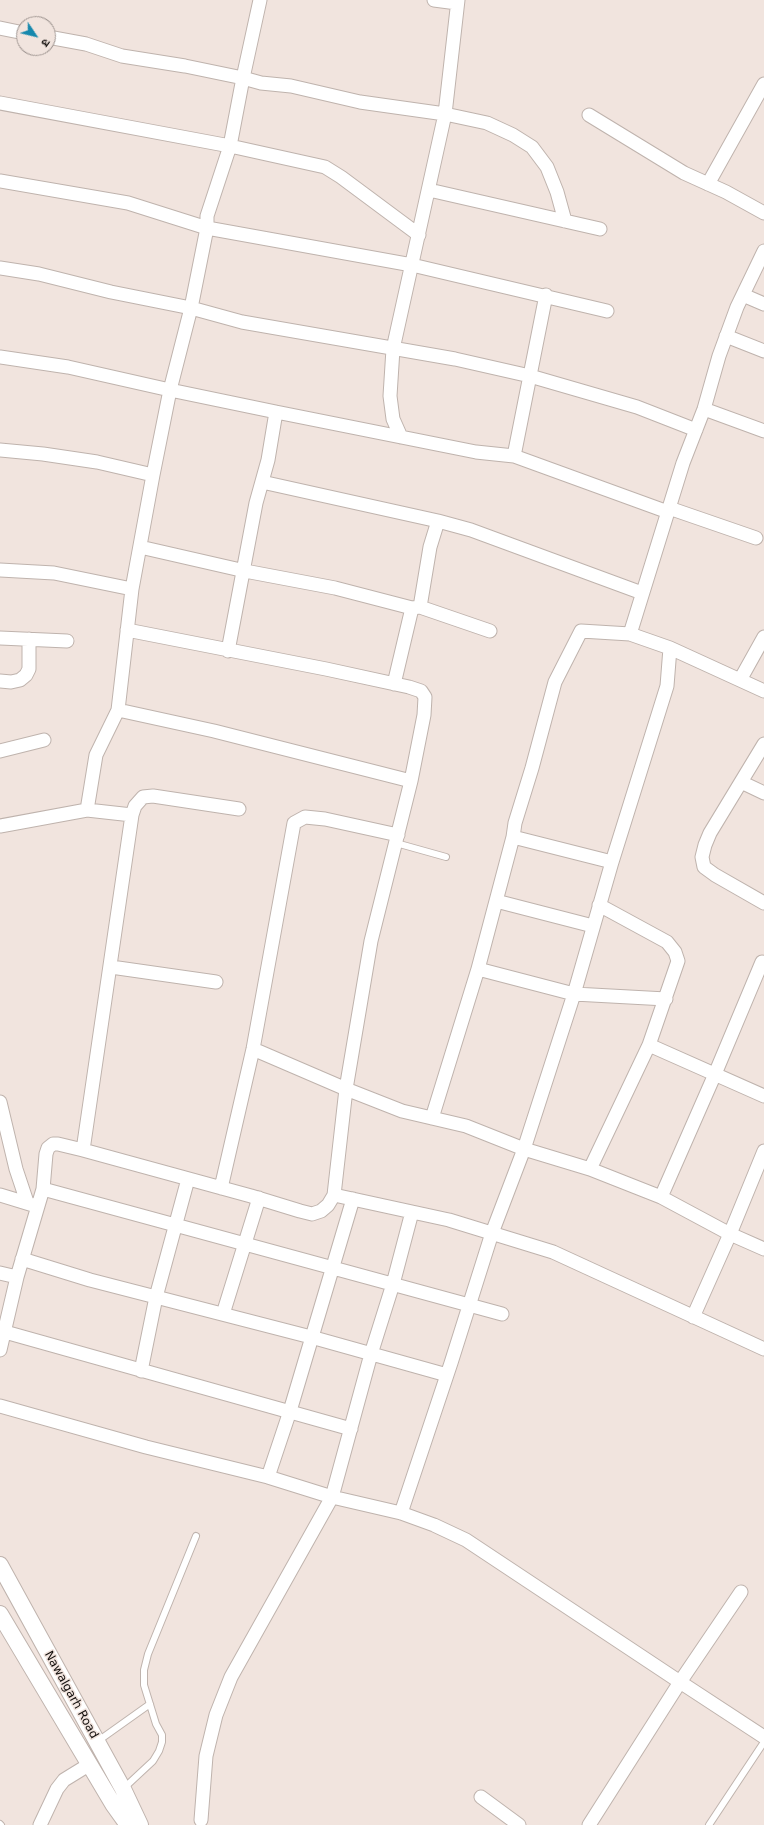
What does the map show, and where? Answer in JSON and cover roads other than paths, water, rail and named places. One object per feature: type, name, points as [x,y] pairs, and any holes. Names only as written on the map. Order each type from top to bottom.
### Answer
[{"type":"street","points":[[87,810],[96,755],[118,710],[132,589],[170,390],[191,308],[207,228],[207,216],[230,146],[260,0]]},
{"type":"street","points":[[401,437],[393,419],[390,396],[393,349],[445,114],[458,1],[434,0]]},
{"type":"street","points":[[0,28],[16,31]]},
{"type":"street","points":[[56,38],[86,44],[122,56],[185,66],[261,82],[291,86],[360,102],[445,114],[487,123],[513,135],[532,147],[547,167],[557,192],[565,221]]},
{"type":"street","points":[[708,184],[760,102],[764,84]]},
{"type":"street","points":[[0,103],[230,146],[329,170],[419,235]]},
{"type":"street","points":[[589,115],[684,173],[764,213]]},
{"type":"street","points":[[0,181],[128,203],[207,228],[412,266],[607,311]]},
{"type":"street","points":[[429,190],[600,229]]},
{"type":"street","points":[[630,634],[668,510],[704,409],[719,356],[743,295],[764,251]]},
{"type":"street","points":[[0,268],[39,274],[111,292],[191,308],[242,322],[455,359],[530,376],[637,407],[696,430]]},
{"type":"street","points":[[743,295],[764,304]]},
{"type":"street","points":[[514,456],[546,296]]},
{"type":"street","points":[[726,336],[764,351]]},
{"type":"street","points":[[0,357],[68,367],[170,390],[476,452],[514,456],[668,510],[756,538]]},
{"type":"street","points":[[704,409],[764,431]]},
{"type":"street","points":[[228,651],[245,571],[256,503],[262,482],[276,412]]},
{"type":"street","points":[[0,450],[74,458],[153,475]]},
{"type":"street","points":[[262,482],[472,530],[642,593]]},
{"type":"street","points":[[394,684],[416,608],[430,546],[438,521]]},
{"type":"street","points":[[140,547],[245,571],[335,588],[416,608],[490,631]]},
{"type":"street","points":[[0,570],[54,573],[132,589]]},
{"type":"street","points":[[0,1350],[22,1259],[33,1205],[43,1189],[46,1154],[48,1148],[53,1144],[83,1150],[312,1214],[321,1212],[328,1205],[334,1195],[346,1090],[371,941],[412,781],[424,715],[425,697],[421,691],[326,669],[127,630]]},
{"type":"street","points":[[432,1118],[478,969],[513,837],[515,823],[532,768],[555,682],[580,631],[630,634],[670,648],[764,691]]},
{"type":"street","points":[[740,680],[764,637]]},
{"type":"street","points":[[0,638],[67,640]]},
{"type":"street","points":[[0,681],[11,682],[20,680],[26,675],[29,669],[29,639]]},
{"type":"street","points":[[401,1513],[470,1305],[492,1233],[524,1149],[574,994],[612,862],[667,686],[670,648]]},
{"type":"street","points":[[118,710],[214,731],[412,781]]},
{"type":"street","points":[[0,751],[44,740]]},
{"type":"street","points":[[764,744],[710,832],[702,857],[704,867],[715,875],[764,903]]},
{"type":"street","points":[[741,782],[764,793]]},
{"type":"street","points":[[83,1150],[111,967],[132,815],[135,806],[143,798],[153,796],[239,809]]},
{"type":"street","points":[[0,826],[87,810],[132,815]]},
{"type":"street","points":[[222,1188],[253,1049],[294,824],[305,817],[325,819],[397,839]]},
{"type":"street","points":[[513,837],[612,862]]},
{"type":"street","points":[[496,901],[593,926]]},
{"type":"street","points":[[590,1169],[649,1045],[678,961],[675,952],[667,942],[600,905]]},
{"type":"street","points":[[660,1197],[715,1074],[762,962]]},
{"type":"street","points":[[111,967],[216,982]]},
{"type":"street","points":[[478,969],[574,994],[666,998]]},
{"type":"street","points":[[649,1045],[764,1096]]},
{"type":"street","points":[[253,1049],[346,1090],[402,1111],[466,1126],[524,1149],[590,1169],[660,1197],[730,1234],[764,1249]]},
{"type":"street","points":[[0,1102],[16,1169],[33,1205]]},
{"type":"street","points":[[693,1317],[730,1234],[764,1151]]},
{"type":"street","points":[[141,1371],[156,1297],[188,1179]]},
{"type":"street","points":[[43,1189],[502,1314]]},
{"type":"street","points":[[0,1195],[33,1205]]},
{"type":"street","points":[[334,1195],[449,1220],[552,1252],[764,1349]]},
{"type":"street","points":[[223,1314],[259,1198]]},
{"type":"street","points":[[268,1477],[290,1411],[353,1199]]},
{"type":"street","points":[[201,1820],[206,1756],[216,1714],[231,1677],[332,1497],[412,1212]]},
{"type":"street","points":[[22,1259],[90,1280],[447,1374]]},
{"type":"street","points":[[0,1273],[17,1277]]},
{"type":"street","points":[[4,1332],[350,1429]]},
{"type":"street","points":[[0,1406],[146,1447],[268,1477],[332,1497],[401,1513],[434,1525],[466,1540],[764,1737]]},
{"type":"street","name":"Nawalgarh Road","points":[[0,1565],[123,1789],[140,1825]]},
{"type":"street","points":[[589,1825],[680,1682],[742,1592]]},
{"type":"street","points":[[0,1614],[128,1825]]},
{"type":"street","points":[[40,1825],[57,1789],[64,1780],[90,1764]]},
{"type":"street","points":[[480,1797],[519,1825]]},
{"type":"lane","points":[[397,839],[446,857]]},
{"type":"lane","points":[[123,1789],[152,1761],[162,1742],[162,1735],[144,1685],[144,1670],[148,1654],[196,1536]]},
{"type":"lane","points":[[97,1742],[150,1704]]},
{"type":"lane","points":[[709,1825],[764,1742]]}]
